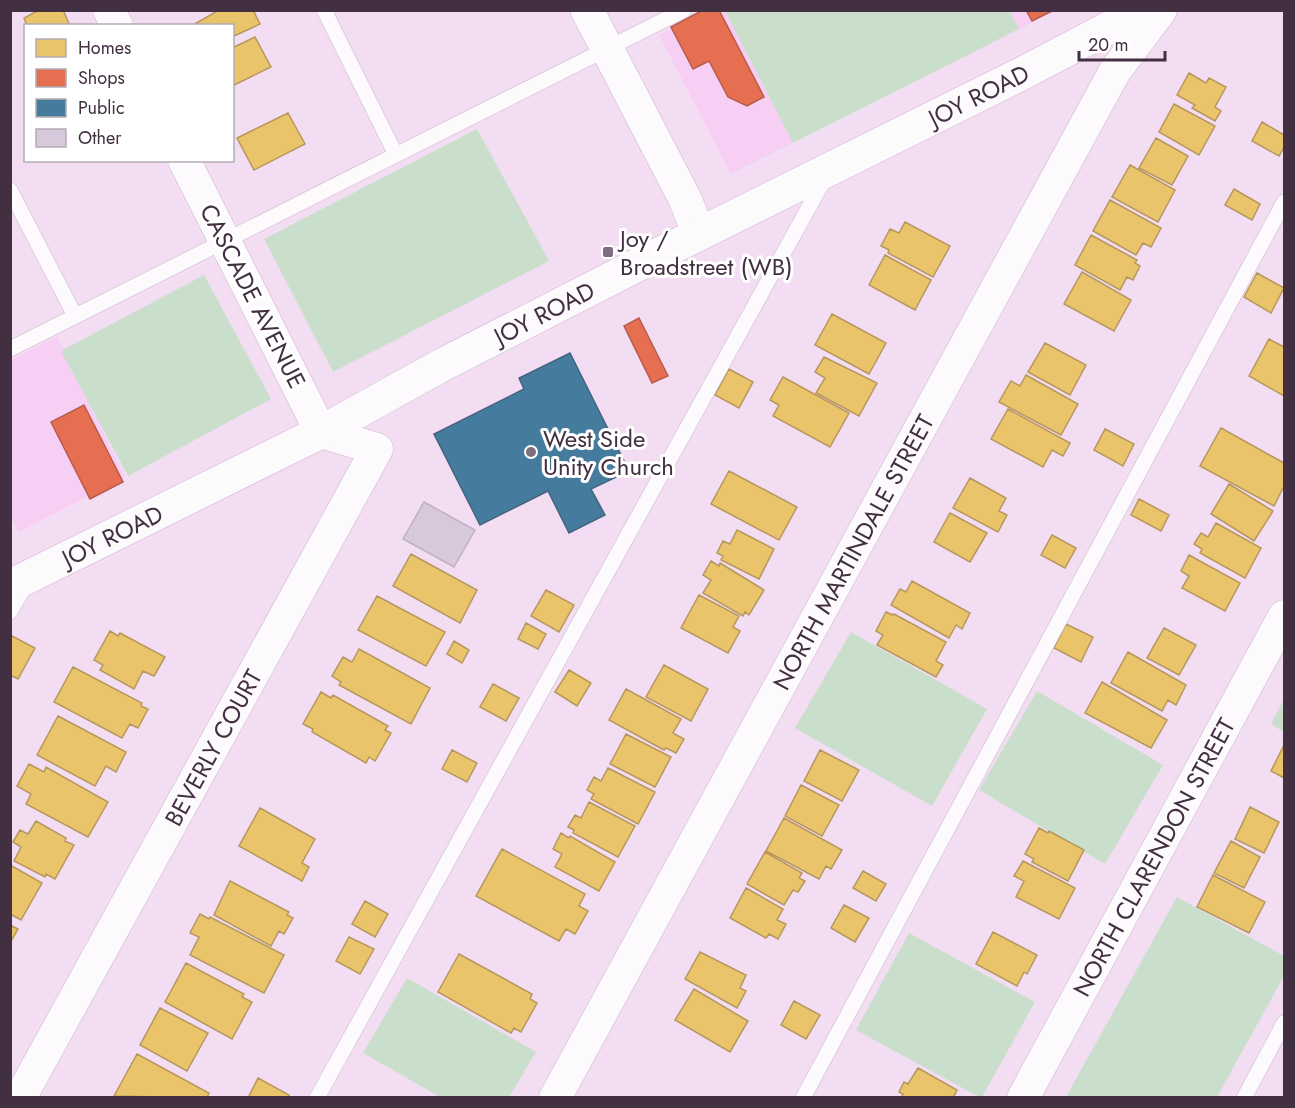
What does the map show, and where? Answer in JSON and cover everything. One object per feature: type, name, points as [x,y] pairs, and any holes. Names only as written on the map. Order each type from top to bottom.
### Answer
[{"type":"street","points":[[109,10],[116,24]]},
{"type":"street","points":[[587,10],[685,199],[699,234]]},
{"type":"street","name":"JOY ROAD","points":[[21,581],[321,432],[442,365],[1143,10]]},
{"type":"street","name":"NORTH MARTINDALE STREET","points":[[555,1098],[1115,71],[1161,10]]},
{"type":"street","name":"CASCADE AVENUE","points":[[185,162],[321,432]]},
{"type":"street","name":"BEVERLY COURT","points":[[20,1098],[377,449],[321,432]]},
{"type":"street","name":"NORTH CLARENDON STREET","points":[[1023,1098],[1284,616]]},
{"type":"lane","points":[[324,10],[396,155]]},
{"type":"lane","points":[[10,349],[684,10]]},
{"type":"lane","points":[[317,1098],[829,170]]},
{"type":"lane","points":[[10,190],[75,316]]},
{"type":"lane","points":[[803,1098],[1284,202]]},
{"type":"lane","points":[[10,612],[21,581]]},
{"type":"lane","points":[[1244,1098],[1284,1023]]},
{"type":"shaded area","points":[[707,11],[725,11],[793,143],[731,174],[659,35]]},
{"type":"shaded area","points":[[1010,11],[1055,11],[1019,29]]},
{"type":"shaded area","points":[[57,336],[125,477],[18,532],[11,516],[11,360]]},
{"type":"green space","points":[[725,11],[1010,11],[1019,29],[793,143]]},
{"type":"green space","points":[[477,129],[549,261],[333,372],[264,239]]},
{"type":"green space","points":[[204,275],[271,399],[128,476],[61,351]]},
{"type":"green space","points":[[851,632],[987,709],[932,806],[795,728]]},
{"type":"green space","points":[[1037,691],[1163,765],[1105,864],[979,790]]},
{"type":"green space","points":[[1284,699],[1284,732],[1271,724]]},
{"type":"green space","points":[[1177,897],[1284,956],[1284,976],[1217,1097],[1066,1097]]},
{"type":"green space","points":[[909,933],[1035,1002],[982,1097],[856,1030]]},
{"type":"green space","points":[[407,978],[536,1052],[509,1097],[440,1097],[363,1053]]},
{"type":"building: Homes","points":[[39,10],[63,10],[69,24],[26,24],[24,18]]},
{"type":"building: Homes","points":[[219,10],[253,10],[260,24],[234,36],[234,24],[194,24]]},
{"type":"building: Homes","points":[[255,37],[271,67],[234,85],[234,47]]},
{"type":"building: Homes","points":[[1189,73],[1206,83],[1209,78],[1226,87],[1215,107],[1221,111],[1215,121],[1192,108],[1195,105],[1177,95]]},
{"type":"building: Homes","points":[[1174,104],[1215,126],[1199,155],[1159,132]]},
{"type":"building: Homes","points":[[288,113],[305,144],[254,170],[237,138]]},
{"type":"building: Homes","points":[[1262,122],[1284,135],[1284,147],[1279,156],[1252,141]]},
{"type":"building: Homes","points":[[1156,138],[1188,156],[1172,185],[1139,168]]},
{"type":"building: Homes","points":[[1130,165],[1175,190],[1158,222],[1112,197]]},
{"type":"building: Homes","points":[[1234,189],[1260,204],[1252,220],[1225,205]]},
{"type":"building: Homes","points":[[1110,200],[1161,228],[1151,247],[1143,243],[1136,255],[1093,231]]},
{"type":"building: Homes","points":[[905,222],[950,246],[933,277],[888,253],[889,250],[881,246],[890,229],[899,233]]},
{"type":"building: Homes","points":[[1091,235],[1137,260],[1135,263],[1140,266],[1133,280],[1127,277],[1120,290],[1075,265]]},
{"type":"building: Homes","points":[[885,255],[931,280],[915,310],[869,285]]},
{"type":"building: Homes","points":[[1082,272],[1131,300],[1114,331],[1064,304]]},
{"type":"building: Homes","points":[[1257,273],[1284,288],[1271,313],[1244,297]]},
{"type":"building: Homes","points":[[832,314],[886,343],[869,374],[815,345]]},
{"type":"building: Homes","points":[[1269,339],[1284,347],[1284,396],[1249,376]]},
{"type":"building: Homes","points":[[1045,343],[1086,365],[1070,395],[1028,372]]},
{"type":"building: Homes","points":[[824,357],[877,383],[859,416],[816,393],[825,378],[815,372]]},
{"type":"building: Homes","points":[[729,369],[753,382],[739,408],[715,395]]},
{"type":"building: Homes","points":[[1026,375],[1078,404],[1061,435],[999,402],[1011,381],[1020,386]]},
{"type":"building: Homes","points":[[783,377],[849,413],[830,447],[773,416],[779,405],[770,400]]},
{"type":"building: Homes","points":[[1008,409],[1070,443],[1063,456],[1052,450],[1043,467],[991,439]]},
{"type":"building: Homes","points":[[1221,428],[1284,463],[1284,486],[1274,506],[1200,466]]},
{"type":"building: Homes","points":[[1105,429],[1134,444],[1123,466],[1094,450]]},
{"type":"building: Homes","points":[[729,471],[797,507],[779,540],[711,504]]},
{"type":"building: Homes","points":[[970,478],[1006,498],[999,511],[1007,515],[998,532],[953,508]]},
{"type":"building: Homes","points":[[1229,484],[1273,511],[1254,541],[1211,514]]},
{"type":"building: Homes","points":[[1139,499],[1169,515],[1161,531],[1131,515]]},
{"type":"building: Homes","points":[[950,513],[987,533],[970,562],[934,542]]},
{"type":"building: Homes","points":[[1216,523],[1261,548],[1245,578],[1200,553],[1202,549],[1194,544],[1201,533],[1208,537]]},
{"type":"building: Homes","points":[[737,530],[774,549],[759,579],[721,560],[723,556],[717,553],[723,541],[730,544]]},
{"type":"building: Homes","points":[[1052,535],[1076,548],[1065,568],[1041,555]]},
{"type":"building: Homes","points":[[411,554],[477,590],[460,623],[393,586]]},
{"type":"building: Homes","points":[[1189,555],[1240,583],[1225,611],[1182,588],[1189,576],[1181,571]]},
{"type":"building: Homes","points":[[711,561],[719,566],[720,563],[764,590],[749,615],[745,612],[743,616],[703,593],[711,580],[703,575]]},
{"type":"building: Homes","points":[[912,581],[970,613],[962,629],[956,625],[949,638],[891,605],[900,589],[906,592]]},
{"type":"building: Homes","points":[[546,590],[574,605],[559,632],[531,616]]},
{"type":"building: Homes","points":[[699,595],[739,616],[733,627],[740,631],[728,653],[681,628]]},
{"type":"building: Homes","points":[[377,596],[445,632],[426,666],[358,630]]},
{"type":"building: Homes","points":[[886,612],[946,642],[936,661],[943,665],[936,677],[877,645],[883,635],[876,631]]},
{"type":"building: Homes","points":[[526,623],[546,634],[538,649],[518,639]]},
{"type":"building: Homes","points":[[1066,624],[1093,637],[1081,662],[1054,648]]},
{"type":"building: Homes","points":[[1164,628],[1196,645],[1179,675],[1147,658]]},
{"type":"building: Homes","points":[[110,631],[118,636],[120,633],[165,657],[154,676],[143,671],[134,689],[100,670],[103,665],[94,660]]},
{"type":"building: Homes","points":[[10,635],[35,648],[18,679],[10,675]]},
{"type":"building: Homes","points":[[454,641],[469,650],[462,663],[447,654]]},
{"type":"building: Homes","points":[[359,649],[430,688],[411,724],[339,685],[341,682],[332,676],[343,657],[352,662]]},
{"type":"building: Homes","points":[[1128,652],[1186,685],[1176,705],[1168,700],[1162,711],[1111,683]]},
{"type":"building: Homes","points":[[664,665],[708,689],[691,721],[646,697]]},
{"type":"building: Homes","points":[[73,667],[142,703],[141,706],[148,709],[138,728],[130,724],[122,738],[54,702]]},
{"type":"building: Homes","points":[[569,670],[591,683],[577,706],[555,692]]},
{"type":"building: Homes","points":[[1102,682],[1167,720],[1151,748],[1085,713]]},
{"type":"building: Homes","points":[[493,684],[519,698],[506,721],[480,707]]},
{"type":"building: Homes","points":[[626,689],[681,719],[673,733],[684,739],[676,753],[666,748],[664,750],[609,720]]},
{"type":"building: Homes","points":[[321,692],[331,698],[333,695],[388,726],[385,730],[391,733],[375,761],[369,757],[366,763],[312,732],[313,729],[303,724]]},
{"type":"building: Homes","points":[[58,716],[126,752],[116,772],[106,766],[95,786],[37,755]]},
{"type":"building: Homes","points":[[626,734],[671,757],[655,787],[610,764]]},
{"type":"building: Homes","points":[[1284,745],[1284,778],[1271,771]]},
{"type":"building: Homes","points":[[452,750],[477,763],[467,782],[442,769]]},
{"type":"building: Homes","points":[[820,750],[859,770],[842,801],[804,781]]},
{"type":"building: Homes","points":[[29,764],[44,772],[46,767],[108,802],[88,837],[26,804],[31,794],[17,786]]},
{"type":"building: Homes","points":[[608,768],[655,792],[638,824],[591,799],[594,794],[587,790],[594,777],[601,781]]},
{"type":"building: Homes","points":[[801,785],[839,805],[822,836],[785,816]]},
{"type":"building: Homes","points":[[589,802],[635,826],[618,857],[573,833],[574,830],[568,827],[575,815],[581,818]]},
{"type":"building: Homes","points":[[1250,807],[1279,822],[1264,853],[1235,839]]},
{"type":"building: Homes","points":[[260,808],[315,839],[302,863],[309,867],[302,881],[239,846]]},
{"type":"building: Homes","points":[[784,818],[842,850],[831,869],[826,866],[819,879],[766,851]]},
{"type":"building: Homes","points":[[36,821],[74,845],[55,879],[46,874],[45,877],[14,861],[21,847],[13,842],[20,830],[28,834]]},
{"type":"building: Homes","points":[[1039,828],[1084,850],[1068,881],[1032,862],[1034,859],[1025,854]]},
{"type":"building: Homes","points":[[561,833],[615,862],[599,891],[555,867],[562,854],[553,849]]},
{"type":"building: Homes","points":[[1231,841],[1260,857],[1244,888],[1214,873]]},
{"type":"building: Homes","points":[[502,849],[585,894],[579,906],[588,911],[575,934],[566,929],[559,941],[476,896]]},
{"type":"building: Homes","points":[[765,852],[802,873],[799,878],[805,881],[798,892],[793,890],[784,905],[747,884]]},
{"type":"building: Homes","points":[[1023,861],[1075,888],[1059,919],[1016,897],[1024,881],[1014,876]]},
{"type":"building: Homes","points":[[10,865],[42,883],[21,920],[10,914]]},
{"type":"building: Homes","points":[[863,871],[886,884],[876,901],[853,888]]},
{"type":"building: Homes","points":[[1213,875],[1265,902],[1249,933],[1197,907]]},
{"type":"building: Homes","points":[[230,881],[289,912],[287,915],[293,918],[284,934],[279,931],[271,946],[214,915]]},
{"type":"building: Homes","points":[[746,888],[783,909],[777,920],[786,924],[778,939],[769,934],[766,938],[730,918]]},
{"type":"building: Homes","points":[[365,901],[388,914],[375,937],[352,924]]},
{"type":"building: Homes","points":[[844,905],[869,918],[855,942],[831,928]]},
{"type":"building: Homes","points":[[200,914],[284,955],[264,993],[190,955],[199,937],[190,933]]},
{"type":"building: Homes","points":[[10,925],[18,929],[10,943]]},
{"type":"building: Homes","points":[[993,932],[1037,955],[1027,974],[1024,972],[1017,986],[976,964]]},
{"type":"building: Homes","points":[[349,937],[374,949],[360,974],[336,961]]},
{"type":"building: Homes","points":[[700,952],[746,975],[740,988],[746,991],[737,1008],[685,979]]},
{"type":"building: Homes","points":[[459,954],[532,994],[530,999],[537,1003],[521,1032],[514,1028],[511,1033],[438,992]]},
{"type":"building: Homes","points":[[186,963],[244,994],[242,997],[252,1002],[232,1039],[165,1002]]},
{"type":"building: Homes","points":[[694,989],[748,1021],[730,1052],[675,1020]]},
{"type":"building: Homes","points":[[794,1001],[820,1015],[806,1039],[781,1025]]},
{"type":"building: Homes","points":[[160,1008],[208,1033],[187,1071],[140,1045]]},
{"type":"building: Homes","points":[[137,1054],[209,1093],[207,1098],[114,1096]]},
{"type":"building: Homes","points":[[918,1068],[957,1090],[953,1098],[901,1098],[903,1094],[899,1092],[904,1082],[908,1084]]},
{"type":"building: Homes","points":[[258,1078],[289,1095],[288,1098],[248,1098]]},
{"type":"building: Shops","points":[[703,10],[719,10],[764,97],[747,106],[728,97],[709,61],[693,69],[671,27]]},
{"type":"building: Shops","points":[[1026,10],[1054,10],[1032,21]]},
{"type":"building: Shops","points":[[639,318],[668,376],[652,383],[624,326]]},
{"type":"building: Shops","points":[[84,405],[123,482],[90,499],[51,422]]},
{"type":"building: Public","name":"West Side Unity Church","points":[[570,353],[629,471],[591,489],[605,515],[569,533],[548,491],[480,525],[434,434],[524,389],[519,378]]},
{"type":"building: Other","points":[[424,502],[475,530],[454,567],[403,539]]},
{"type":"place","name":"Joy / Broadstreet (WB)","points":[[608,252]]},
{"type":"place","name":"West Side Unity Church","points":[[531,452]]}]
